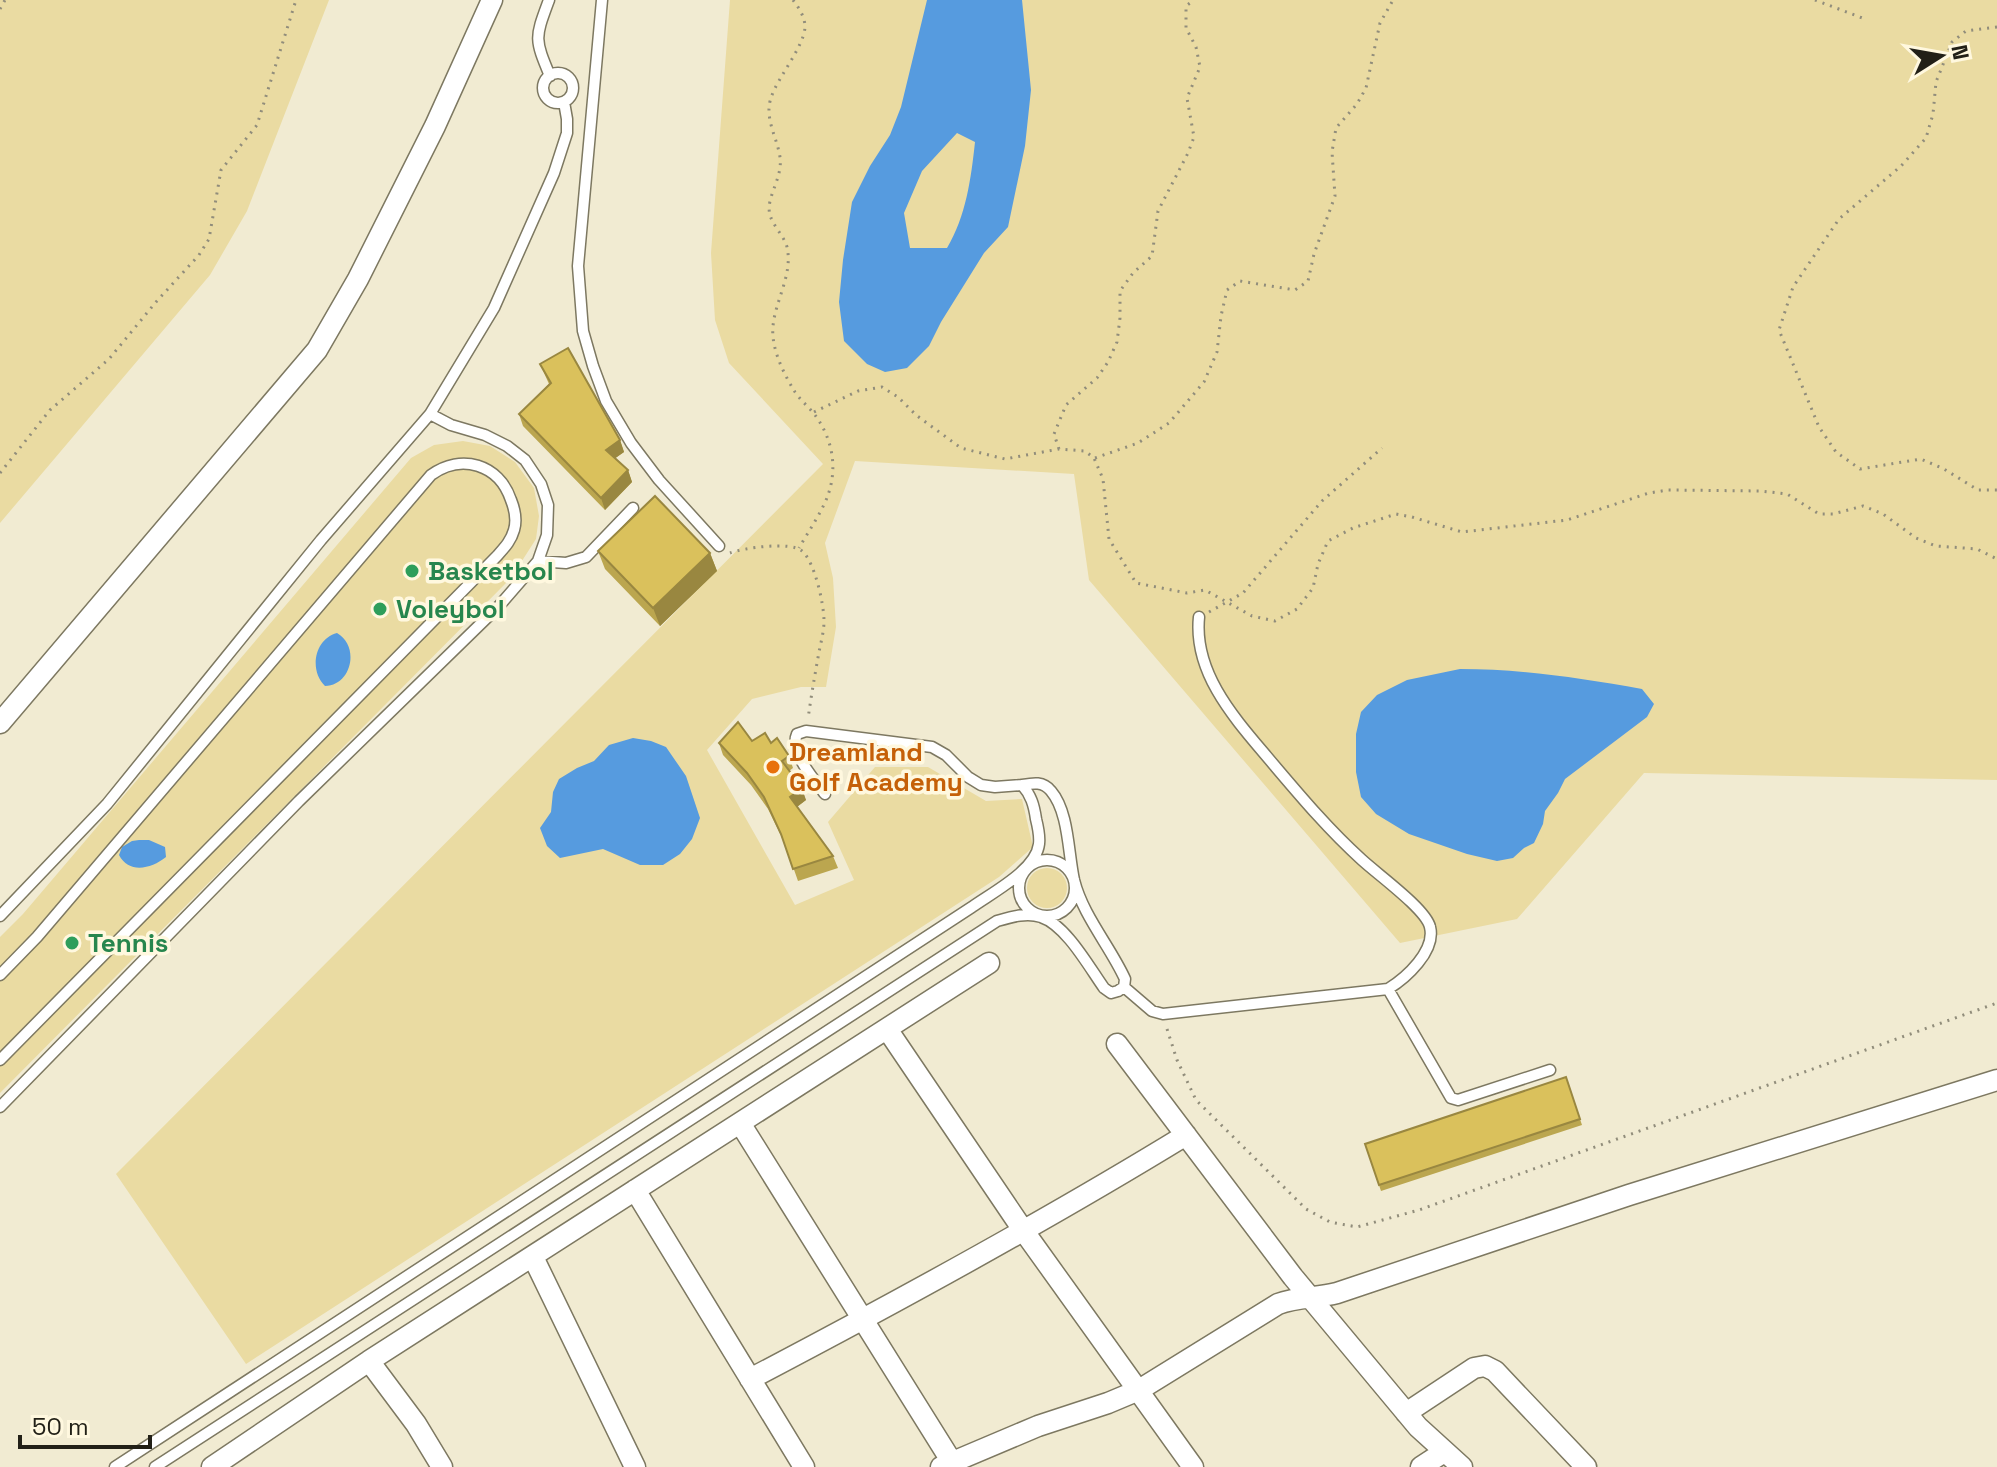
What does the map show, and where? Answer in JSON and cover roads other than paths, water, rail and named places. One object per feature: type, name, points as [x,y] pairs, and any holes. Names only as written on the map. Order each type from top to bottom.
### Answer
[{"type":"street","points":[[0,723],[317,350],[358,279],[435,126],[492,0]]},
{"type":"street","points":[[212,1467],[369,1361],[989,963]]},
{"type":"street","points":[[887,1029],[1023,1230],[1193,1467]]},
{"type":"street","points":[[1117,1044],[1310,1298],[1406,1413],[1462,1467]]},
{"type":"street","points":[[740,1123],[949,1465],[1038,1426],[1139,1390],[1278,1304],[1337,1293],[1629,1195],[1997,1080]]},
{"type":"street","points":[[750,1379],[862,1321],[1186,1135]]},
{"type":"street","points":[[635,1190],[804,1467]]},
{"type":"street","points":[[533,1257],[635,1467]]},
{"type":"street","points":[[369,1361],[416,1424],[442,1467]]},
{"type":"street","points":[[1406,1413],[1474,1368],[1485,1366],[1495,1371],[1586,1467]]},
{"type":"street","points":[[1421,1467],[1444,1452]]},
{"type":"lane","points":[[549,0],[537,39],[550,76]]},
{"type":"lane","points":[[602,0],[578,266],[583,331],[606,401],[631,443],[659,480],[719,546]]},
{"type":"lane","points":[[559,74],[571,81],[573,91],[564,102],[554,103],[546,98],[543,88],[550,76],[559,74]]},
{"type":"lane","points":[[0,916],[107,804],[321,540],[430,414],[494,308],[554,173],[567,133],[564,102]]},
{"type":"lane","points":[[0,1107],[299,801],[499,606],[538,561],[547,535],[548,505],[541,484],[525,460],[496,440],[451,425],[430,414]]},
{"type":"lane","points":[[0,975],[37,937],[431,475],[442,467],[470,464],[499,477],[508,491],[516,519],[513,533],[503,550],[0,1060]]},
{"type":"lane","points":[[538,561],[566,563],[586,557],[633,508]]},
{"type":"lane","points":[[1124,987],[1152,1011],[1163,1014],[1388,989],[1402,981],[1429,949],[1431,928],[1424,915],[1319,819],[1232,715],[1205,665],[1197,632],[1199,617]]},
{"type":"lane","points":[[155,1467],[985,928],[1011,917],[1059,914],[1073,901],[1075,882],[1064,823],[1057,800],[1045,785],[981,785],[932,747],[806,731],[797,734],[794,742],[796,752],[825,794]]},
{"type":"lane","points":[[115,1467],[972,907],[1030,866],[1038,861],[1057,861],[1071,873],[1088,914],[1119,966],[1125,979],[1124,987],[1111,993],[1104,988],[1064,933],[1025,906],[1018,890],[1023,873],[1030,866],[1039,848],[1040,839],[1033,804],[1022,785]]},
{"type":"lane","points":[[1388,989],[1451,1098],[1458,1100],[1550,1070]]},
{"type":"water","points":[[927,0],[1022,0],[1031,90],[1025,146],[1008,227],[984,253],[929,346],[907,368],[885,372],[867,364],[844,341],[839,302],[852,202],[890,135],[901,107]],"holes":[[[957,133],[975,142],[963,210],[947,248],[910,248],[904,213],[922,171]]]},
{"type":"water","points":[[337,633],[349,647],[350,664],[342,679],[325,686],[317,672],[316,656],[323,642]]},
{"type":"water","points":[[1460,669],[1551,675],[1642,689],[1654,704],[1647,717],[1565,779],[1545,811],[1534,843],[1513,858],[1497,861],[1409,834],[1376,814],[1361,797],[1356,772],[1356,734],[1361,712],[1377,695],[1407,680]]},
{"type":"water","points":[[633,738],[666,747],[686,776],[700,818],[692,839],[680,854],[663,865],[640,865],[603,849],[560,858],[547,846],[540,828],[551,812],[553,792],[559,779],[594,761],[609,745]]},
{"type":"water","points":[[149,840],[165,847],[166,857],[141,868],[128,865],[119,855],[122,847],[132,841]]},
{"type":"place","name":"Basketbol","points":[[412,571]]},
{"type":"place","name":"Voleybol","points":[[380,609]]},
{"type":"place","name":"Dreamland Golf Academy","points":[[773,767]]},
{"type":"place","name":"Tennis","points":[[72,943]]}]
